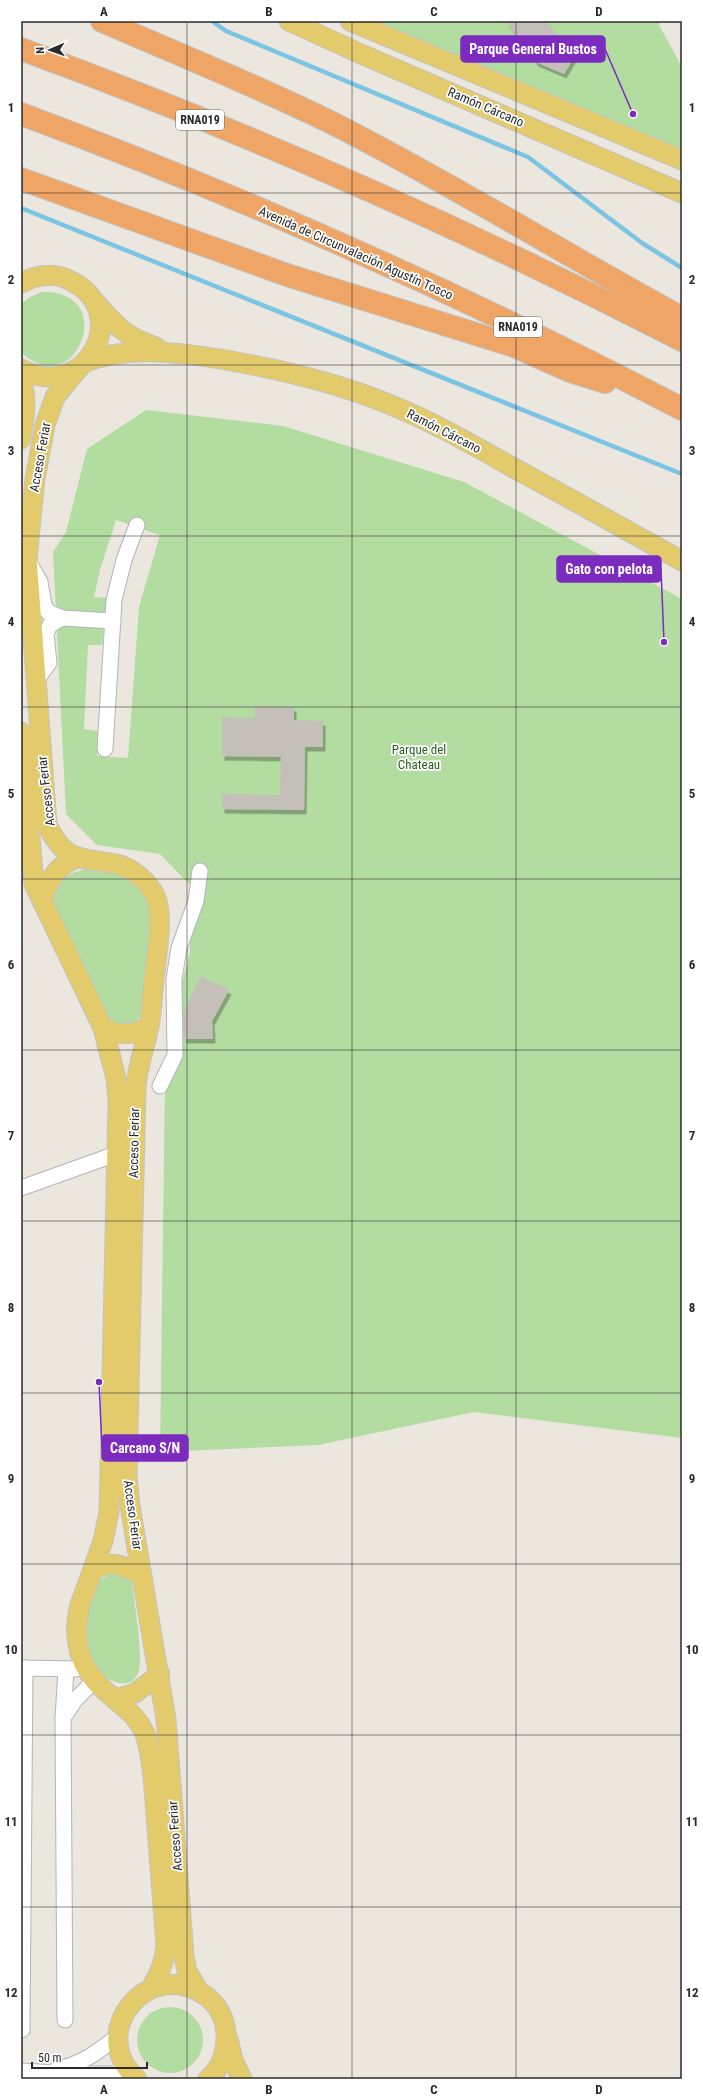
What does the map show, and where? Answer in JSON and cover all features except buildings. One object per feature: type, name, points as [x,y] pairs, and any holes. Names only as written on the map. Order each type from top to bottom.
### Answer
[{"type":"highway","points":[[102,21],[280,98],[335,125],[440,181],[682,318]]},
{"type":"highway","name":"RNA019","points":[[21,49],[150,99],[378,194],[504,252],[682,340]]},
{"type":"highway","name":"Avenida de Circunvalación Agustín Tosco","points":[[21,114],[222,194],[352,250],[477,307],[677,407]]},
{"type":"highway","points":[[21,179],[272,270],[514,346],[570,371],[677,407]]},
{"type":"main road","name":"Ramón Cárcano","points":[[290,21],[361,54],[682,193]]},
{"type":"main road","name":"Ramón Cárcano","points":[[350,21],[682,160]]},
{"type":"main road","name":"Ramón Cárcano","points":[[21,283],[39,276],[59,276],[78,284],[116,325],[133,339],[185,354]]},
{"type":"main road","name":"Acceso Feriar","points":[[92,298],[98,314],[100,331],[98,343],[82,366],[55,397],[45,425],[35,479],[27,559],[35,682],[47,824],[59,845],[77,858],[121,866],[132,871],[143,880],[154,895],[158,917],[158,943],[149,1026],[140,1060],[136,1088],[127,1444],[128,1493],[160,1674],[166,1719],[184,1956],[187,1971],[198,1990]]},
{"type":"main road","name":"Ramón Cárcano","points":[[21,369],[36,376],[55,378],[67,375],[100,357],[124,352],[185,354],[249,364],[307,376],[392,405],[444,429],[682,561]]},
{"type":"main road","name":"Acceso Feriar","points":[[21,380],[25,406],[21,440]]},
{"type":"main road","name":"Acceso Feriar","points":[[21,732],[32,876],[42,901],[103,1028],[116,1078],[118,1101],[109,1512],[104,1541],[80,1605],[76,1626],[78,1648],[91,1674],[116,1698],[140,1725],[146,1737],[152,1775],[166,1945],[162,1968],[151,1988]]},
{"type":"main road","points":[[42,901],[48,881],[69,861],[77,858]]},
{"type":"main road","points":[[103,1028],[120,1034],[129,1034],[138,1032],[149,1026]]},
{"type":"main road","points":[[92,1571],[104,1565],[114,1564],[128,1568],[142,1576]]},
{"type":"main road","points":[[116,1698],[135,1694],[160,1674]]},
{"type":"main road","points":[[134,2076],[124,2062],[119,2050],[118,2036],[121,2021],[127,2008],[138,1996],[151,1988],[167,1984],[183,1985],[198,1990],[215,2005],[225,2025],[233,2060],[242,2079]]},
{"type":"main road","points":[[208,2079],[222,2060],[227,2043],[225,2025]]},
{"type":"street","points":[[105,749],[115,593],[124,560],[136,526]]},
{"type":"street","points":[[27,559],[40,582],[44,605],[48,612],[62,618],[113,621]]},
{"type":"street","points":[[35,682],[49,663],[46,634],[50,625],[62,618]]},
{"type":"street","points":[[160,1086],[175,1055],[174,979],[178,948],[196,901],[200,871]]},
{"type":"street","points":[[21,1188],[116,1154]]},
{"type":"street","points":[[22,2030],[23,1668],[66,1669],[91,1674],[63,1719]]},
{"type":"street","points":[[65,2020],[63,1719],[66,1669]]},
{"type":"street","points":[[27,2071],[65,2068],[81,2062],[92,2056],[118,2036]]},
{"type":"street","points":[[27,2071],[134,2076]]},
{"type":"green space","points":[[363,21],[659,21],[659,25],[682,67],[682,154]]},
{"type":"green space","points":[[42,292],[66,296],[80,308],[84,324],[81,341],[72,356],[58,365],[41,365],[21,352],[21,304],[30,297]]},
{"type":"green space","name":"Parque del Chateau","points":[[146,410],[283,426],[464,482],[682,599],[682,1438],[474,1412],[318,1445],[160,1452],[165,1081],[180,991],[190,952],[191,886],[160,854],[97,845],[66,814],[53,552],[66,532],[87,449]],"holes":[[[116,520],[160,535],[139,607],[128,758],[97,756],[98,732],[84,729],[88,645],[102,645],[107,598],[94,597],[100,570]]]},
{"type":"green space","points":[[93,867],[129,876],[150,903],[145,1007],[135,1022],[127,1026],[110,1021],[61,925],[53,901],[55,888],[64,878],[75,872]]},
{"type":"green space","points":[[113,1573],[128,1577],[132,1582],[139,1640],[139,1670],[135,1678],[130,1682],[124,1683],[118,1683],[111,1680],[104,1676],[94,1666],[84,1637],[86,1616],[97,1581]]},
{"type":"green space","points":[[163,2007],[177,2007],[189,2012],[198,2021],[203,2033],[201,2053],[194,2064],[177,2073],[163,2073],[151,2068],[142,2059],[137,2047],[137,2033],[142,2021],[151,2012]]},
{"type":"waterway","points":[[212,21],[226,31],[528,157],[642,243],[682,268]]},
{"type":"waterway","points":[[21,208],[682,474]]},
{"type":"place","name":"Parque General Bustos","points":[[633,114]]},
{"type":"place","name":"Gato con pelota","points":[[664,642]]},
{"type":"place","name":"Carcano S/N","points":[[99,1382]]}]
